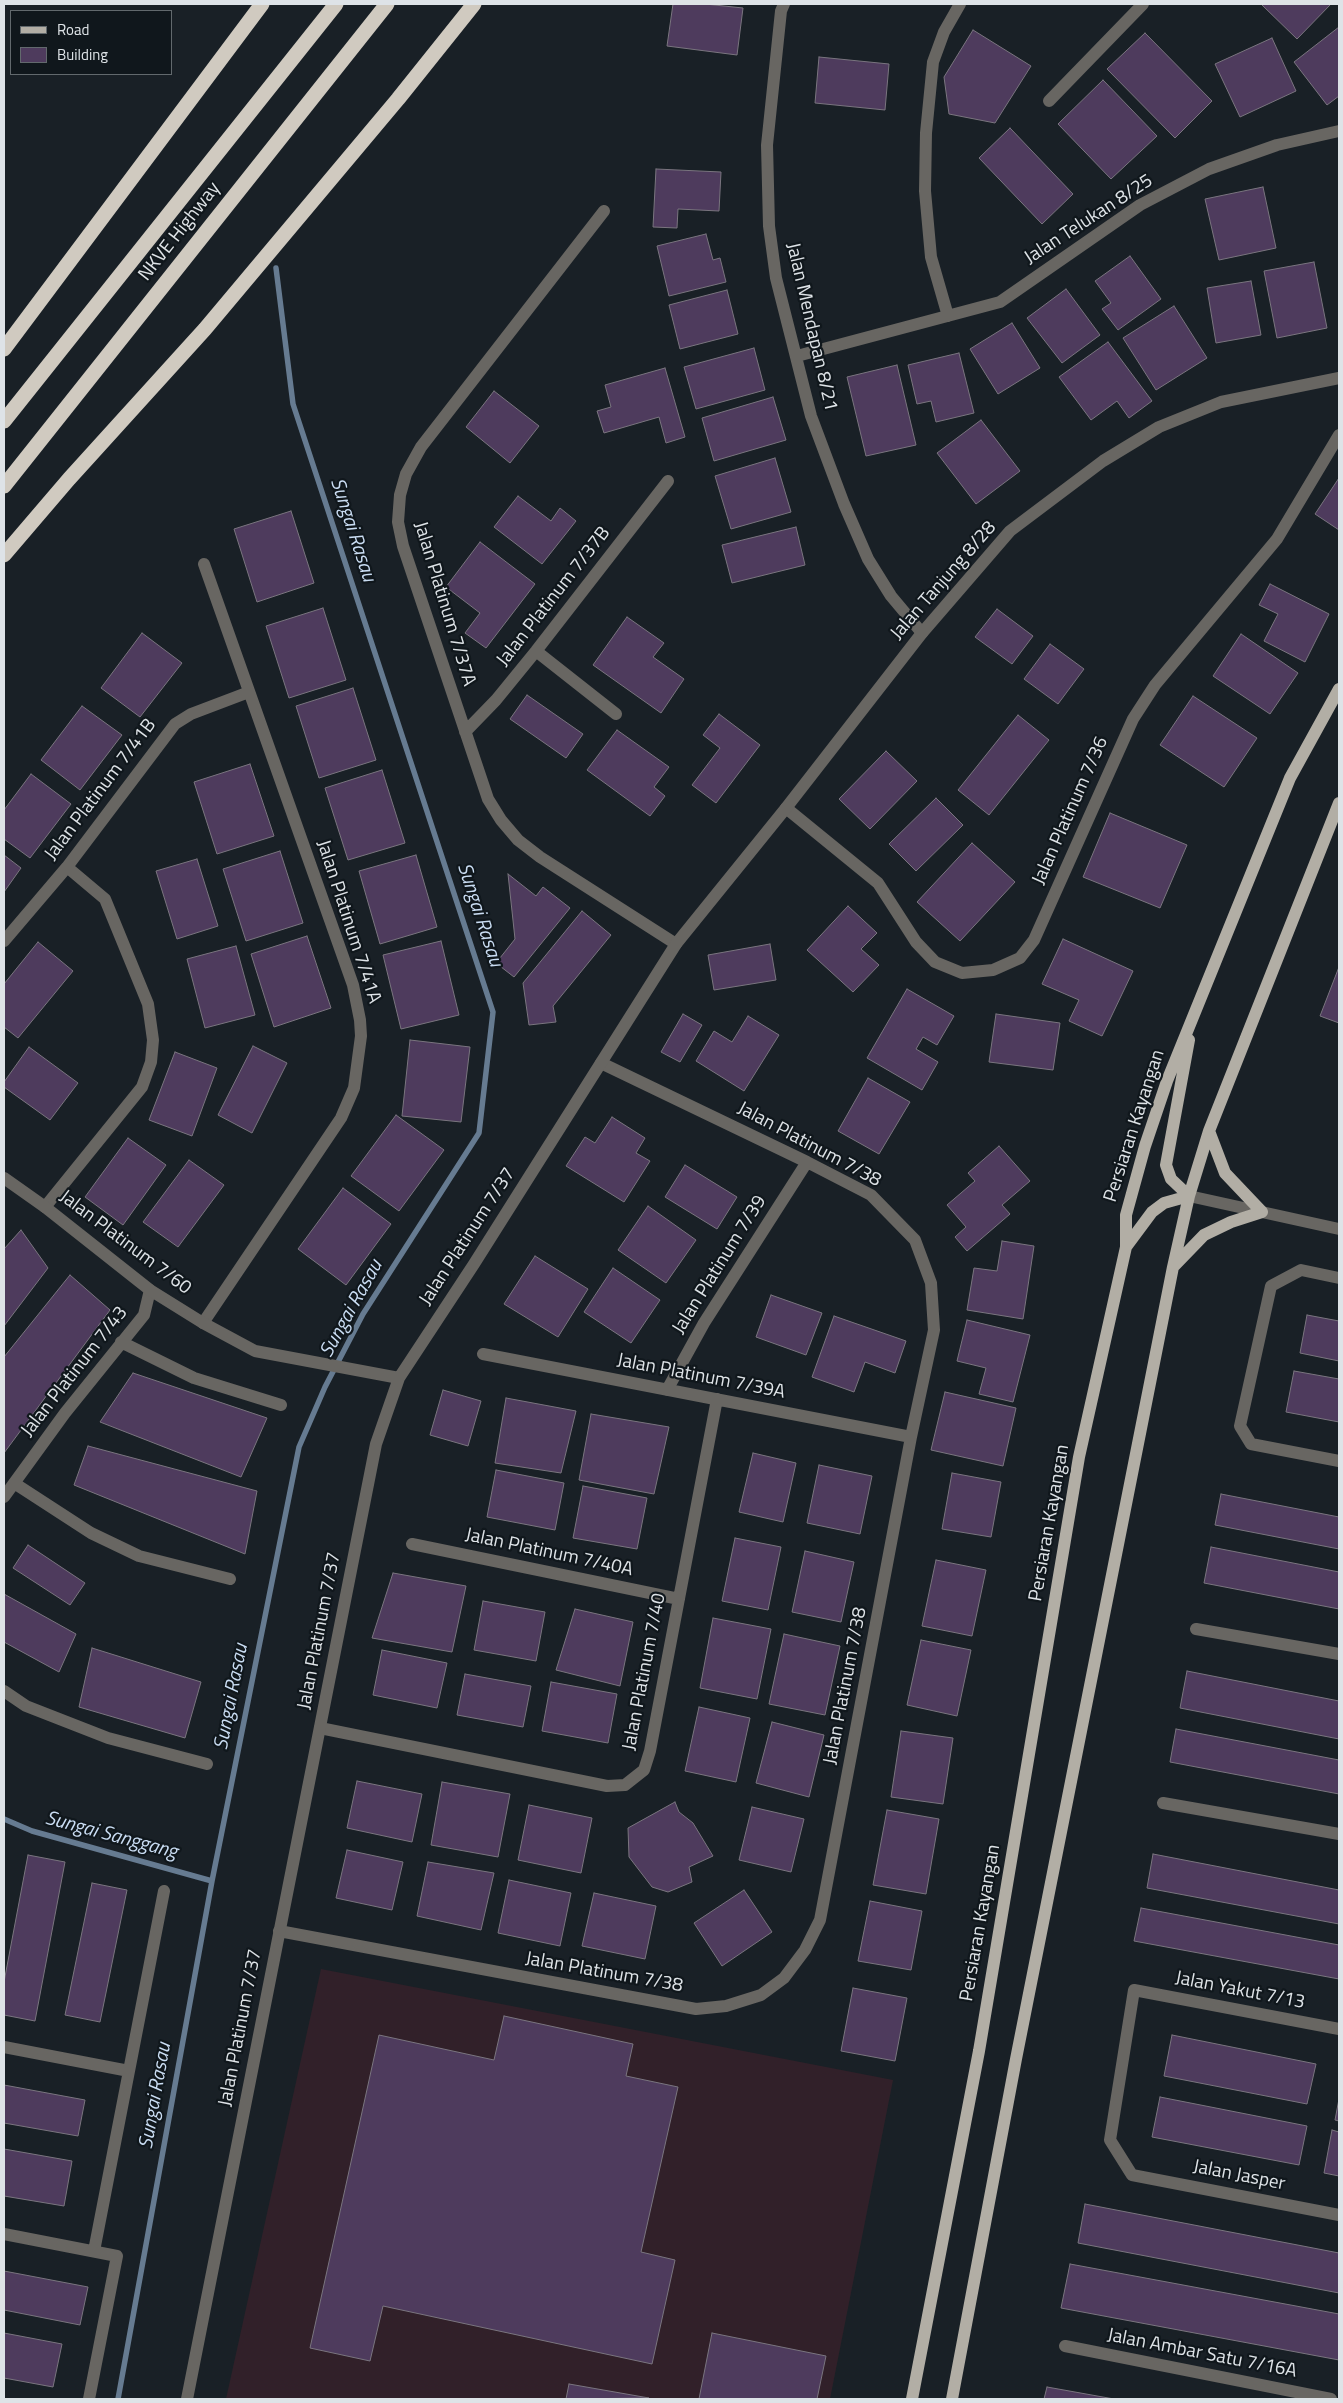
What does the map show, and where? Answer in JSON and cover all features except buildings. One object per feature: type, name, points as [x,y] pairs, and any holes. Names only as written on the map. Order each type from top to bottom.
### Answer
[{"type":"highway","points":[[4,349],[262,4]]},
{"type":"highway","name":"NKVE Highway","points":[[4,421],[336,4]]},
{"type":"highway","name":"NKVE Highway","points":[[4,486],[387,4]]},
{"type":"highway","points":[[4,556],[82,464],[205,330],[398,99],[474,4]]},
{"type":"main road","name":"Persiaran Kayangan","points":[[912,2399],[979,2051],[1080,1456],[1126,1247],[1126,1215],[1145,1146],[1167,1081],[1193,1016],[1290,778],[1339,689]]},
{"type":"main road","points":[[952,2399],[1016,2059],[1173,1267],[1189,1196],[1209,1131],[1339,803]]},
{"type":"main road","points":[[1189,1196],[1171,1180],[1166,1165],[1193,1016]]},
{"type":"main road","points":[[1173,1267],[1204,1235],[1231,1222],[1262,1212],[1225,1173],[1209,1131]]},
{"type":"main road","points":[[1126,1247],[1152,1212],[1164,1204],[1189,1196]]},
{"type":"street","name":"Jalan Mendapan 8/21","points":[[784,4],[781,11],[767,145],[769,226],[776,278],[812,416],[844,504],[868,559],[891,596],[922,633]]},
{"type":"street","points":[[948,316],[931,256],[926,191],[926,133],[933,62],[944,32],[960,4]]},
{"type":"street","points":[[1049,101],[1143,4]]},
{"type":"street","name":"Jalan Telukan 8/25","points":[[797,356],[1000,302],[1140,205],[1209,169],[1277,145],[1339,131]]},
{"type":"street","name":"Jalan Platinum 7/37A","points":[[604,211],[421,447],[406,474],[400,495],[398,522],[403,546],[488,799],[501,820],[518,840],[540,857],[676,944]]},
{"type":"street","name":"Jalan Tanjung 8/28","points":[[676,944],[786,808],[922,633],[1010,531],[1103,461],[1159,427],[1221,402],[1339,378]]},
{"type":"street","name":"Jalan Platinum 7/36","points":[[786,808],[878,883],[916,942],[935,962],[962,972],[993,970],[1020,958],[1034,940],[1133,719],[1155,685],[1277,539],[1339,435]]},
{"type":"street","name":"Jalan Platinum 7/37B","points":[[465,732],[496,700],[536,651],[668,481]]},
{"type":"street","name":"Jalan Platinum 7/41A","points":[[203,1322],[341,1118],[354,1088],[361,1036],[353,985],[204,564]]},
{"type":"street","points":[[536,651],[616,714]]},
{"type":"street","name":"Jalan Platinum 7/41B","points":[[4,941],[67,867],[175,724],[191,714],[249,692]]},
{"type":"street","points":[[45,1207],[142,1087],[151,1062],[153,1040],[148,1004],[105,899],[67,867]]},
{"type":"street","name":"Jalan Platinum 7/37","points":[[187,2399],[376,1444],[399,1378],[474,1264],[676,944]]},
{"type":"street","name":"Jalan Platinum 7/38","points":[[279,1931],[696,2009],[726,2006],[761,1995],[784,1978],[805,1950],[822,1912],[911,1437],[934,1330],[931,1283],[915,1240],[871,1195],[807,1162],[601,1063]]},
{"type":"street","name":"Jalan Platinum 7/39","points":[[666,1390],[704,1323],[807,1162]]},
{"type":"street","name":"Jalan Platinum 7/60","points":[[4,1178],[45,1207],[150,1290],[255,1351],[399,1378]]},
{"type":"street","points":[[1189,1196],[1339,1229]]},
{"type":"street","points":[[1339,1278],[1301,1270],[1272,1286],[1240,1426],[1251,1444],[1339,1461]]},
{"type":"street","name":"Jalan Platinum 7/43","points":[[4,1498],[65,1413],[144,1315],[150,1290]]},
{"type":"street","points":[[121,1342],[194,1378],[281,1405]]},
{"type":"street","name":"Jalan Platinum 7/39A","points":[[483,1354],[911,1437]]},
{"type":"street","name":"Jalan Platinum 7/40","points":[[320,1728],[607,1786],[625,1785],[644,1770],[650,1751],[717,1400]]},
{"type":"street","points":[[14,1483],[91,1533],[139,1556],[230,1579]]},
{"type":"street","name":"Jalan Platinum 7/40A","points":[[412,1544],[679,1598]]},
{"type":"street","points":[[1196,1629],[1339,1654]]},
{"type":"street","points":[[4,1691],[26,1706],[108,1738],[207,1764]]},
{"type":"street","points":[[1164,1803],[1339,1834]]},
{"type":"street","points":[[94,2251],[164,1891]]},
{"type":"street","name":"Jalan Yakut 7/13","points":[[1132,2175],[1110,2140],[1134,1990],[1339,2029]]},
{"type":"street","points":[[4,2047],[129,2071]]},
{"type":"street","name":"Jalan Jasper","points":[[1132,2175],[1339,2215]]},
{"type":"street","points":[[4,2234],[117,2256],[90,2399]]},
{"type":"street","name":"Jalan Ambar Satu 7/16A","points":[[1065,2346],[1331,2399]]},
{"type":"shaded area","points":[[321,1969],[893,2080],[830,2399],[226,2399]]},
{"type":"waterway","name":"Sungai Rasau","points":[[118,2399],[212,1881],[299,1447],[325,1387],[363,1314],[479,1133],[493,1012],[293,404],[276,268]]},
{"type":"waterway","name":"Sungai Sanggang","points":[[4,1819],[32,1831],[212,1881]]}]
